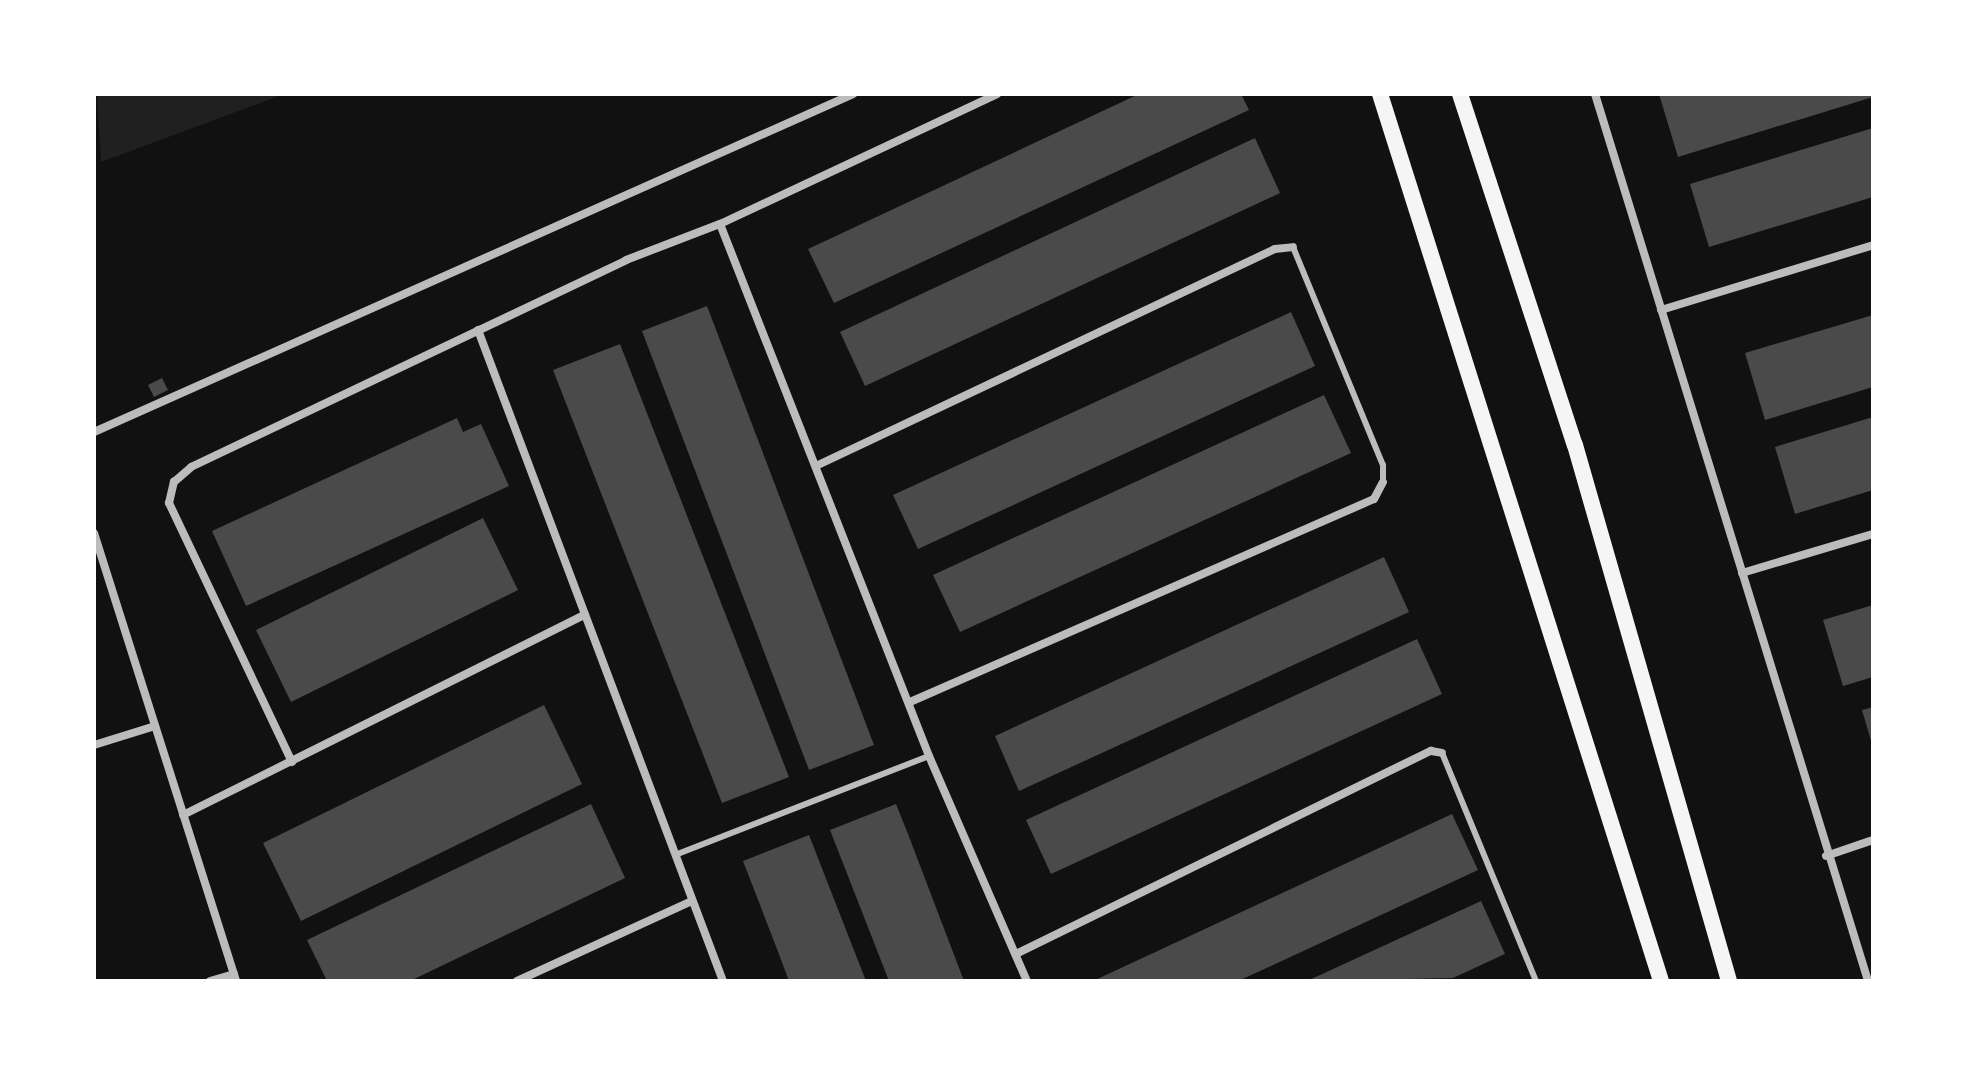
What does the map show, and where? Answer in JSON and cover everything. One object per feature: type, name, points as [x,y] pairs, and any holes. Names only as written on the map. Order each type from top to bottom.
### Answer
[{"type":"main road","points":[[1380,94],[1661,981]]},
{"type":"main road","points":[[1460,94],[1575,445],[1729,981]]},
{"type":"street","points":[[94,432],[853,94]]},
{"type":"street","points":[[292,762],[169,503],[174,482],[478,330],[720,224],[997,94]]},
{"type":"street","points":[[1595,94],[1826,856],[1868,981]]},
{"type":"street","points":[[720,224],[818,465],[929,756],[1027,981]]},
{"type":"street","points":[[1661,310],[1873,245]]},
{"type":"street","points":[[818,465],[1293,247]]},
{"type":"street","points":[[478,330],[723,981]]},
{"type":"street","points":[[910,702],[1374,499],[1383,482]]},
{"type":"street","points":[[94,533],[235,977],[210,981]]},
{"type":"street","points":[[1742,573],[1873,534]]},
{"type":"street","points":[[183,815],[585,615]]},
{"type":"street","points":[[94,745],[155,726]]},
{"type":"street","points":[[1016,954],[1431,751],[1442,753]]},
{"type":"street","points":[[1826,856],[1873,840]]},
{"type":"street","points":[[517,981],[692,901]]},
{"type":"lane","points":[[1293,247],[1383,465],[1383,482]]},
{"type":"lane","points":[[1442,753],[1536,981]]},
{"type":"lane","points":[[675,855],[929,756]]},
{"type":"shaded area","points":[[97,94],[284,94],[101,162]]},
{"type":"building","points":[[1139,94],[1241,94],[1249,110],[834,303],[808,249]]},
{"type":"building","points":[[1659,94],[1873,94],[1873,97],[1678,157]]},
{"type":"building","points":[[1873,128],[1873,197],[1709,247],[1690,184]]},
{"type":"building","points":[[1255,138],[1280,193],[865,386],[840,332]]},
{"type":"building","points":[[707,306],[874,745],[809,770],[642,331]]},
{"type":"building","points":[[1291,312],[1315,366],[918,549],[893,495]]},
{"type":"building","points":[[1873,315],[1873,387],[1765,420],[1745,353]]},
{"type":"building","points":[[620,344],[789,777],[722,803],[553,370]]},
{"type":"building","points":[[162,378],[168,390],[154,397],[148,385]]},
{"type":"building","points":[[1324,395],[1351,453],[960,632],[933,575]]},
{"type":"building","points":[[1873,417],[1873,490],[1795,514],[1775,447]]},
{"type":"building","points":[[457,418],[463,432],[481,424],[509,486],[246,606],[212,531]]},
{"type":"building","points":[[483,518],[518,590],[291,702],[256,630]]},
{"type":"building","points":[[1384,557],[1409,612],[1019,791],[995,736]]},
{"type":"building","points":[[1873,605],[1873,677],[1843,686],[1823,620]]},
{"type":"building","points":[[1417,639],[1442,694],[1051,874],[1026,820]]},
{"type":"building","points":[[544,705],[582,784],[301,921],[263,843]]},
{"type":"building","points":[[1873,707],[1873,744],[1872,744],[1862,710]]},
{"type":"building","points":[[591,804],[625,878],[410,981],[327,981],[307,940]]},
{"type":"building","points":[[896,804],[964,981],[889,981],[830,830]]},
{"type":"building","points":[[1452,814],[1478,870],[1238,981],[1093,981]]},
{"type":"building","points":[[809,835],[866,981],[789,981],[743,861]]},
{"type":"building","points":[[1481,901],[1505,954],[1453,978],[1307,981]]}]
